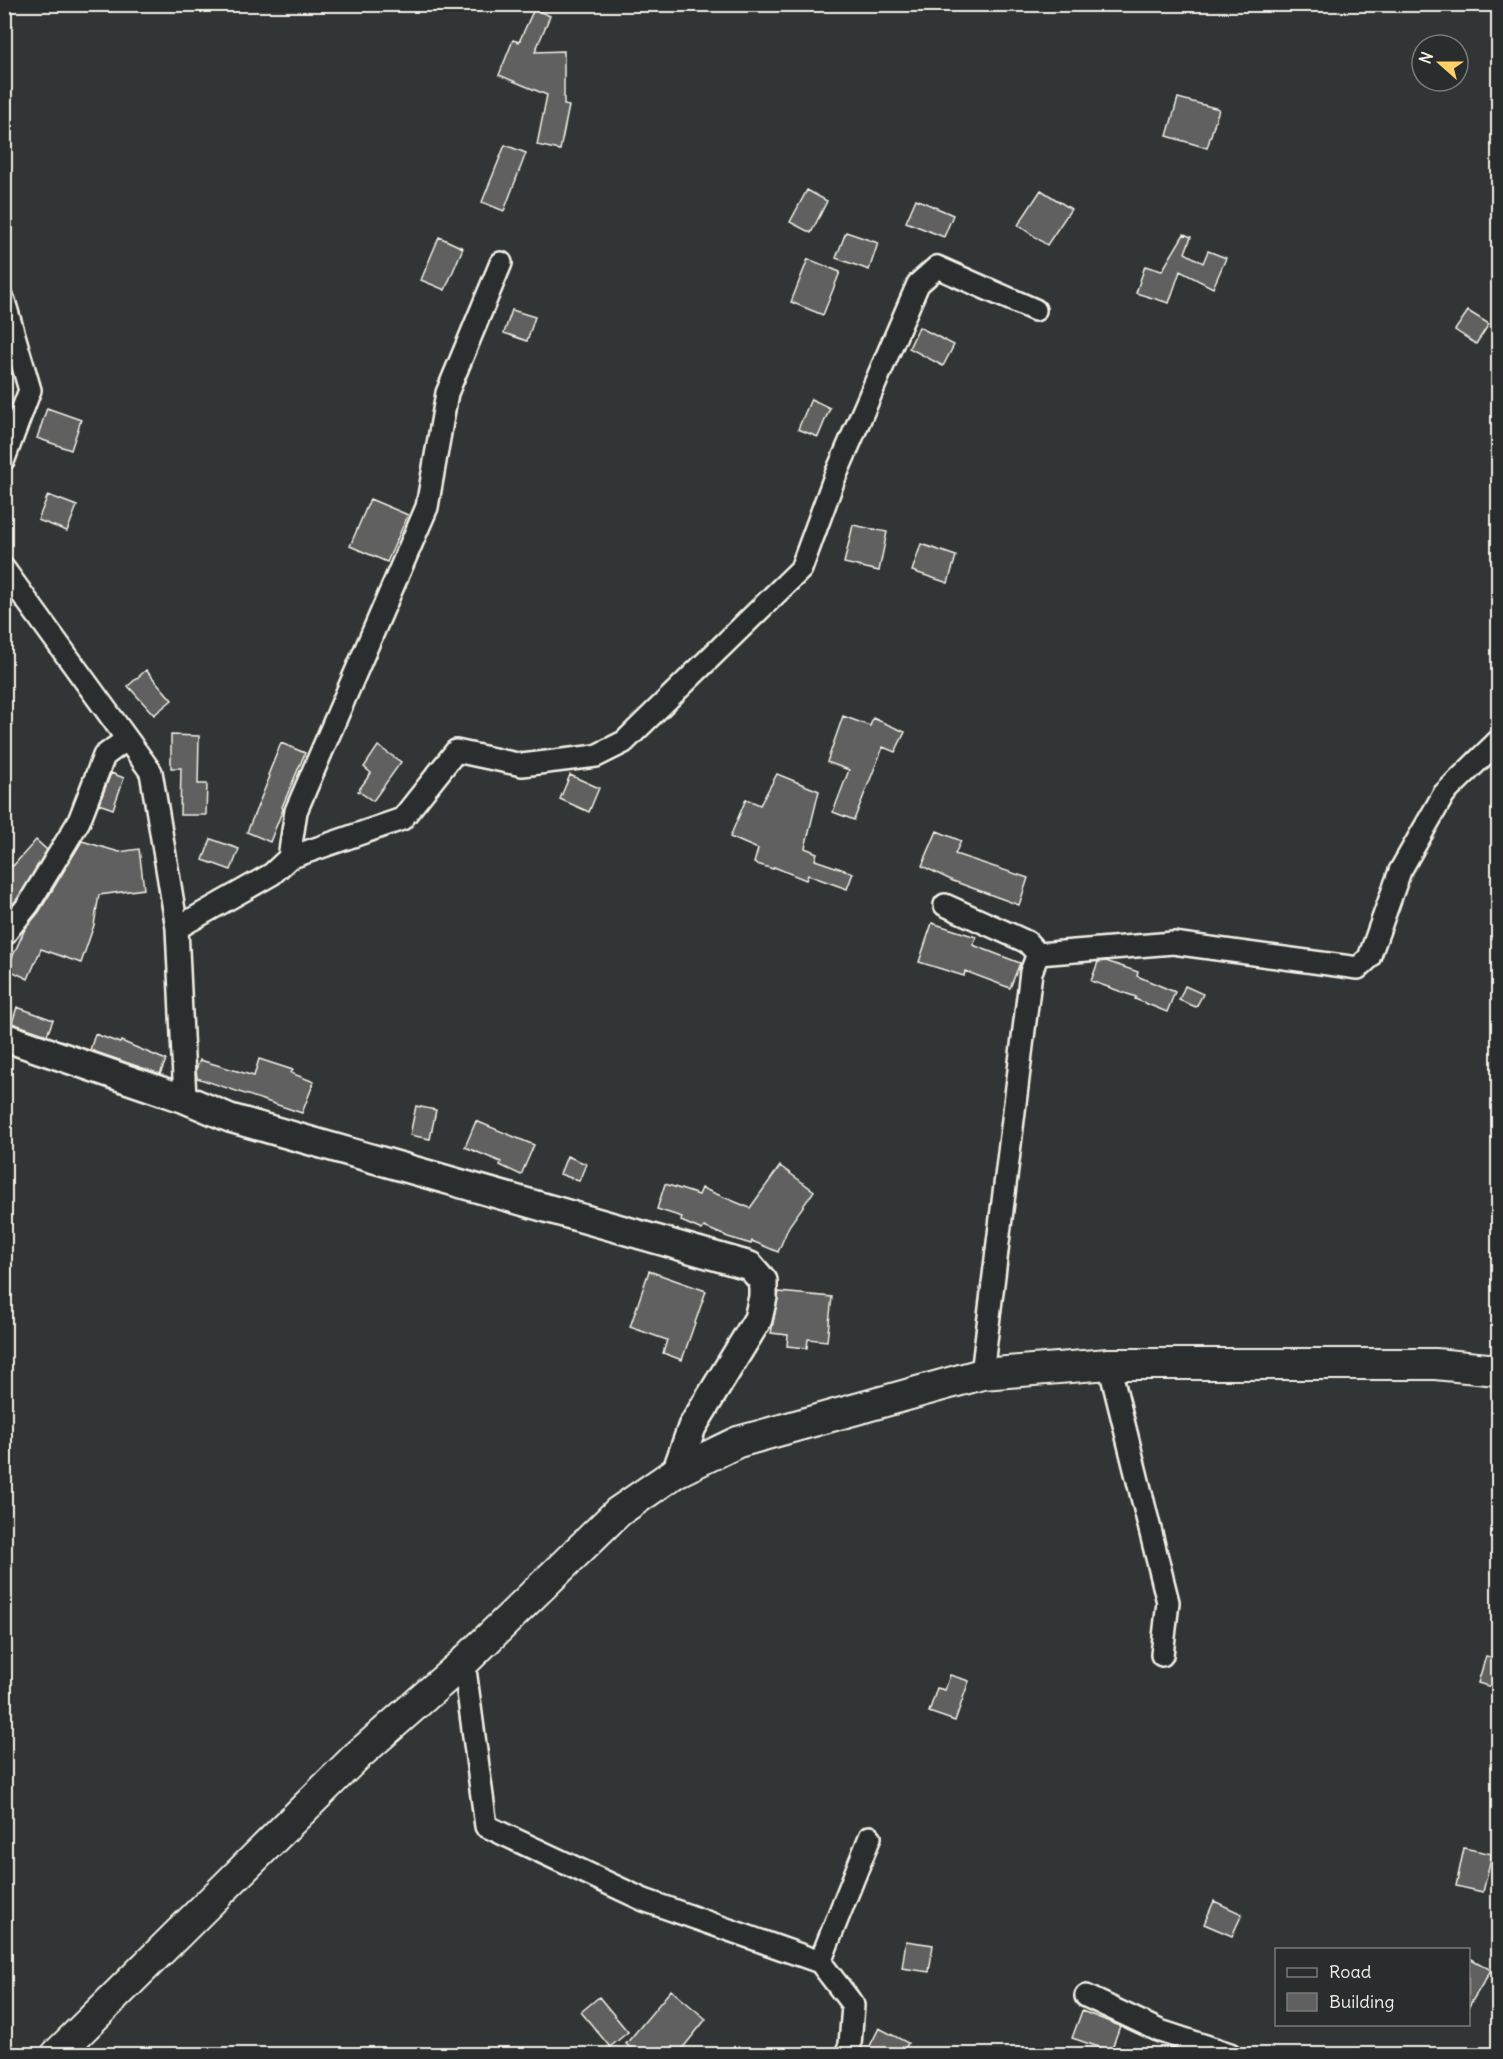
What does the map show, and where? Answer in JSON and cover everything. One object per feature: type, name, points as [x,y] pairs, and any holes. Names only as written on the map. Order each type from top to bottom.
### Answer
[{"type":"main road","points":[[57,2055],[348,1766],[464,1662],[618,1512],[676,1472],[738,1443],[982,1374],[1109,1364],[1435,1364],[1498,1370]]},
{"type":"street","points":[[289,858],[296,811],[428,507],[447,393],[501,263]]},
{"type":"street","points":[[177,928],[272,874],[289,858],[402,819],[456,751],[522,765],[596,756],[624,742],[801,569],[834,479],[918,284],[937,267],[1035,310]]},
{"type":"street","points":[[4,301],[30,390],[4,459]]},
{"type":"street","points":[[4,568],[151,772],[177,928],[185,1099]]},
{"type":"street","points":[[4,935],[28,905],[79,821],[104,756],[128,739]]},
{"type":"street","points":[[1038,954],[1173,943],[1358,968],[1369,958],[1400,871],[1444,794],[1498,741]]},
{"type":"street","points":[[945,905],[1027,942],[1038,954]]},
{"type":"street","points":[[982,1374],[1031,972],[1038,954]]},
{"type":"street","points":[[4,1037],[185,1099],[230,1118],[750,1266],[763,1281],[763,1298],[758,1319],[692,1428],[676,1472]]},
{"type":"street","points":[[1109,1364],[1168,1602],[1162,1655]]},
{"type":"street","points":[[464,1662],[486,1826],[644,1900],[820,1962],[853,2005],[850,2045],[846,2055]]},
{"type":"street","points":[[820,1962],[870,1837]]},
{"type":"street","points":[[1086,1996],[1160,2031],[1230,2055]]},
{"type":"building","points":[[534,9],[550,16],[535,52],[564,51],[564,105],[569,106],[560,150],[537,145],[547,95],[499,75],[513,40],[519,42]]},
{"type":"building","points":[[1178,98],[1219,109],[1207,148],[1167,136]]},
{"type":"building","points":[[505,145],[526,153],[504,211],[482,202]]},
{"type":"building","points":[[807,190],[827,201],[811,233],[790,222]]},
{"type":"building","points":[[1041,190],[1071,209],[1047,245],[1018,225]]},
{"type":"building","points":[[916,199],[953,215],[944,237],[906,222]]},
{"type":"building","points":[[846,232],[878,243],[869,270],[836,258]]},
{"type":"building","points":[[1184,234],[1191,237],[1185,253],[1203,263],[1208,251],[1226,258],[1213,288],[1180,271],[1169,303],[1136,293],[1145,266],[1162,271]]},
{"type":"building","points":[[439,237],[463,248],[445,290],[421,280]]},
{"type":"building","points":[[808,259],[840,272],[823,315],[791,302]]},
{"type":"building","points":[[512,310],[535,317],[527,341],[504,333]]},
{"type":"building","points":[[1468,311],[1489,324],[1476,344],[1455,330]]},
{"type":"building","points":[[919,327],[954,345],[943,366],[909,348]]},
{"type":"building","points":[[811,399],[830,408],[818,437],[798,429]]},
{"type":"building","points":[[47,408],[81,420],[71,450],[37,438]]},
{"type":"building","points":[[48,495],[77,506],[67,531],[38,520]]},
{"type":"building","points":[[370,499],[408,515],[387,562],[350,546]]},
{"type":"building","points":[[853,525],[887,532],[879,571],[844,563]]},
{"type":"building","points":[[921,544],[956,556],[948,583],[912,571]]},
{"type":"building","points":[[146,670],[172,700],[154,715],[128,686]]},
{"type":"building","points":[[843,716],[870,726],[873,718],[905,732],[895,752],[883,747],[854,820],[833,812],[849,770],[827,762]]},
{"type":"building","points":[[171,735],[199,736],[198,784],[207,784],[206,815],[180,815],[181,768],[171,768]]},
{"type":"building","points":[[281,743],[305,753],[270,842],[247,832]]},
{"type":"building","points":[[378,746],[401,762],[373,801],[358,791],[371,773],[364,767]]},
{"type":"building","points":[[111,773],[124,778],[113,809],[99,804]]},
{"type":"building","points":[[777,774],[819,791],[805,848],[817,853],[815,860],[853,873],[847,889],[808,875],[806,880],[774,867],[773,869],[754,863],[758,849],[730,837],[746,799],[760,805]]},
{"type":"building","points":[[570,775],[599,788],[589,812],[560,799]]},
{"type":"building","points":[[937,831],[961,841],[955,854],[1028,878],[1019,905],[953,881],[922,866]]},
{"type":"building","points":[[211,839],[239,849],[231,870],[203,860]]},
{"type":"building","points":[[36,840],[47,850],[18,898],[5,914],[4,860],[13,866]]},
{"type":"building","points":[[82,841],[119,852],[139,849],[144,889],[99,895],[94,925],[81,963],[41,949],[28,979],[7,969],[25,929],[39,912]]},
{"type":"building","points":[[932,923],[976,937],[973,945],[1020,963],[1010,988],[965,971],[964,976],[919,962]]},
{"type":"building","points":[[1106,961],[1138,972],[1137,976],[1175,992],[1167,1012],[1135,999],[1136,997],[1091,981],[1098,962]]},
{"type":"building","points":[[1185,986],[1203,994],[1196,1007],[1179,1000]]},
{"type":"building","points":[[17,1007],[53,1020],[47,1035],[12,1023]]},
{"type":"building","points":[[95,1034],[120,1043],[121,1041],[166,1060],[160,1074],[90,1050]]},
{"type":"building","points":[[259,1059],[293,1070],[291,1073],[314,1082],[302,1113],[197,1078],[196,1069],[200,1060],[254,1076]]},
{"type":"building","points":[[416,1106],[436,1110],[430,1139],[410,1135]]},
{"type":"building","points":[[476,1121],[534,1145],[521,1175],[500,1165],[501,1162],[465,1147]]},
{"type":"building","points":[[567,1156],[586,1164],[579,1181],[560,1174]]},
{"type":"building","points":[[780,1166],[814,1191],[789,1226],[778,1252],[752,1241],[751,1244],[704,1227],[702,1230],[681,1221],[682,1217],[657,1209],[665,1184],[699,1195],[702,1188],[750,1208]]},
{"type":"building","points":[[649,1271],[706,1291],[682,1360],[663,1353],[667,1340],[630,1327]]},
{"type":"building","points":[[779,1292],[832,1297],[827,1341],[808,1339],[807,1348],[787,1346],[788,1335],[771,1333]]},
{"type":"building","points":[[1486,1656],[1498,1659],[1498,1689],[1478,1683]]},
{"type":"building","points":[[950,1675],[969,1681],[955,1721],[929,1712],[937,1688],[945,1690]]},
{"type":"building","points":[[1464,1848],[1492,1854],[1483,1892],[1456,1886]]},
{"type":"building","points":[[1214,1901],[1242,1914],[1232,1936],[1204,1924]]},
{"type":"building","points":[[906,1941],[933,1945],[929,1972],[902,1968]]},
{"type":"building","points":[[1470,1958],[1491,1970],[1470,2005]]},
{"type":"building","points":[[671,1990],[706,2019],[677,2055],[639,2055],[626,2044]]},
{"type":"building","points":[[599,1997],[628,2032],[610,2047],[581,2012]]},
{"type":"building","points":[[1082,2011],[1120,2026],[1111,2051],[1072,2038]]},
{"type":"building","points":[[879,2028],[908,2043],[902,2055],[883,2055],[869,2048]]}]
